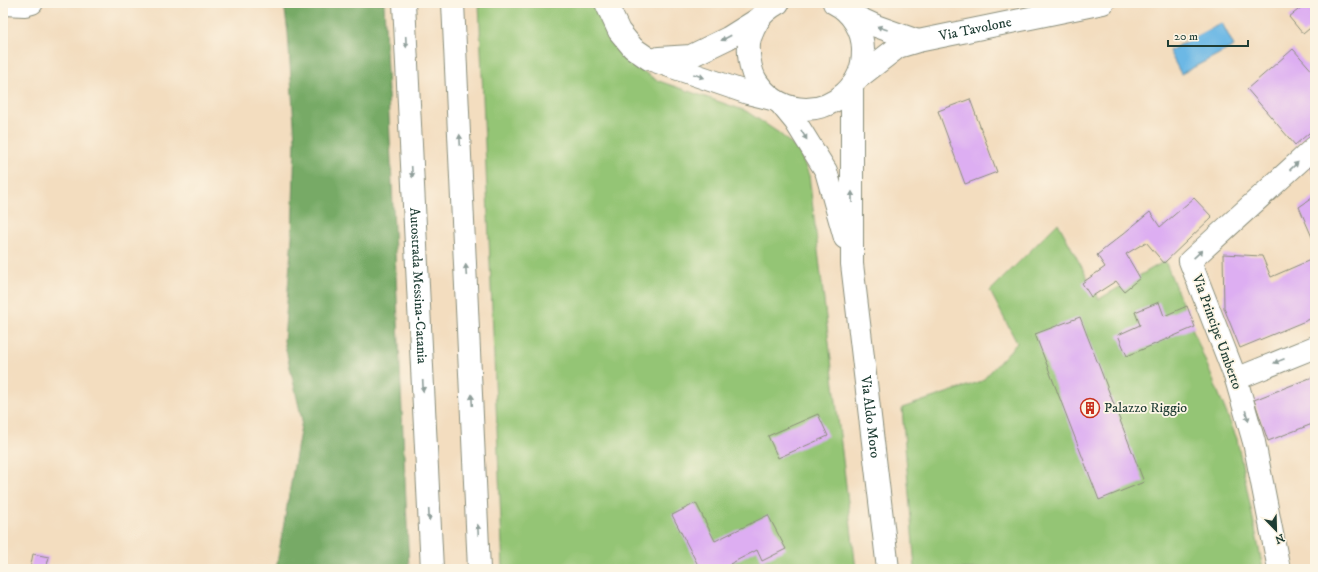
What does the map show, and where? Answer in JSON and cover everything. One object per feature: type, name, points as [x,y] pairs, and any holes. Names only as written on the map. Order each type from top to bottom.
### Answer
[{"type":"main road","points":[[3,4],[25,5],[32,3]]},
{"type":"main road","name":"Autostrada Messina-Catania","points":[[404,3],[432,569]]},
{"type":"main road","points":[[454,3],[479,569]]},
{"type":"main road","points":[[606,3],[619,31],[633,48],[649,59],[690,56],[728,38],[768,9]]},
{"type":"main road","name":"Via Tavolone","points":[[649,59],[800,109],[820,108],[838,100],[855,82],[898,47],[918,41],[1102,3]]},
{"type":"main road","points":[[841,6],[876,26],[918,41]]},
{"type":"main road","points":[[841,6],[858,27],[863,44],[863,61],[855,82],[852,264]]},
{"type":"main road","points":[[768,9],[750,38],[750,61],[757,82],[795,121],[826,171],[852,264]]},
{"type":"main road","name":"Via Principe Umberto","points":[[1279,569],[1254,442],[1236,379],[1190,261],[1315,147]]},
{"type":"main road","name":"Via Aldo Moro","points":[[852,264],[888,569]]},
{"type":"main road","points":[[1236,379],[1315,347]]},
{"type":"green space","points":[[284,3],[384,3],[409,569],[276,569],[302,420],[284,341],[292,237],[295,140],[288,33]]},
{"type":"green space","points":[[479,3],[595,3],[611,39],[635,66],[656,80],[746,111],[779,133],[799,151],[809,175],[856,569],[503,569]]},
{"type":"green space","points":[[1058,223],[1099,299],[1165,261],[1237,439],[1263,569],[915,569],[902,408],[982,381],[1017,343],[990,291]]},
{"type":"water","points":[[1222,23],[1234,46],[1181,74],[1169,51]]},
{"type":"building","points":[[1307,3],[1315,3],[1315,24],[1303,34],[1289,17]]},
{"type":"building","points":[[1293,49],[1315,74],[1315,128],[1295,145],[1247,89]]},
{"type":"building","points":[[970,99],[997,172],[965,184],[938,111]]},
{"type":"building","points":[[1315,156],[1315,179],[1308,162]]},
{"type":"building","points":[[1315,196],[1315,244],[1299,207]]},
{"type":"building","points":[[1194,198],[1212,217],[1164,263],[1146,242],[1126,254],[1140,278],[1124,291],[1116,281],[1091,297],[1082,283],[1105,267],[1097,255],[1150,212],[1160,227]]},
{"type":"building","points":[[1223,254],[1262,256],[1271,277],[1315,258],[1315,317],[1240,348],[1224,308]]},
{"type":"building","points":[[1159,302],[1164,316],[1187,306],[1195,327],[1127,356],[1118,335],[1140,325],[1135,312]]},
{"type":"building","name":"Palazzo Riggio","points":[[1080,317],[1144,482],[1099,500],[1035,334]]},
{"type":"building","points":[[1315,376],[1315,423],[1268,441],[1254,400]]},
{"type":"building","points":[[818,414],[828,436],[778,458],[768,436]]},
{"type":"building","points":[[696,503],[715,541],[768,515],[786,549],[762,561],[757,550],[730,564],[733,569],[700,569],[672,515]]},
{"type":"building","points":[[33,554],[49,557],[46,569],[30,569]]},
{"type":"place","name":"Palazzo Riggio","points":[[1090,408]]}]
